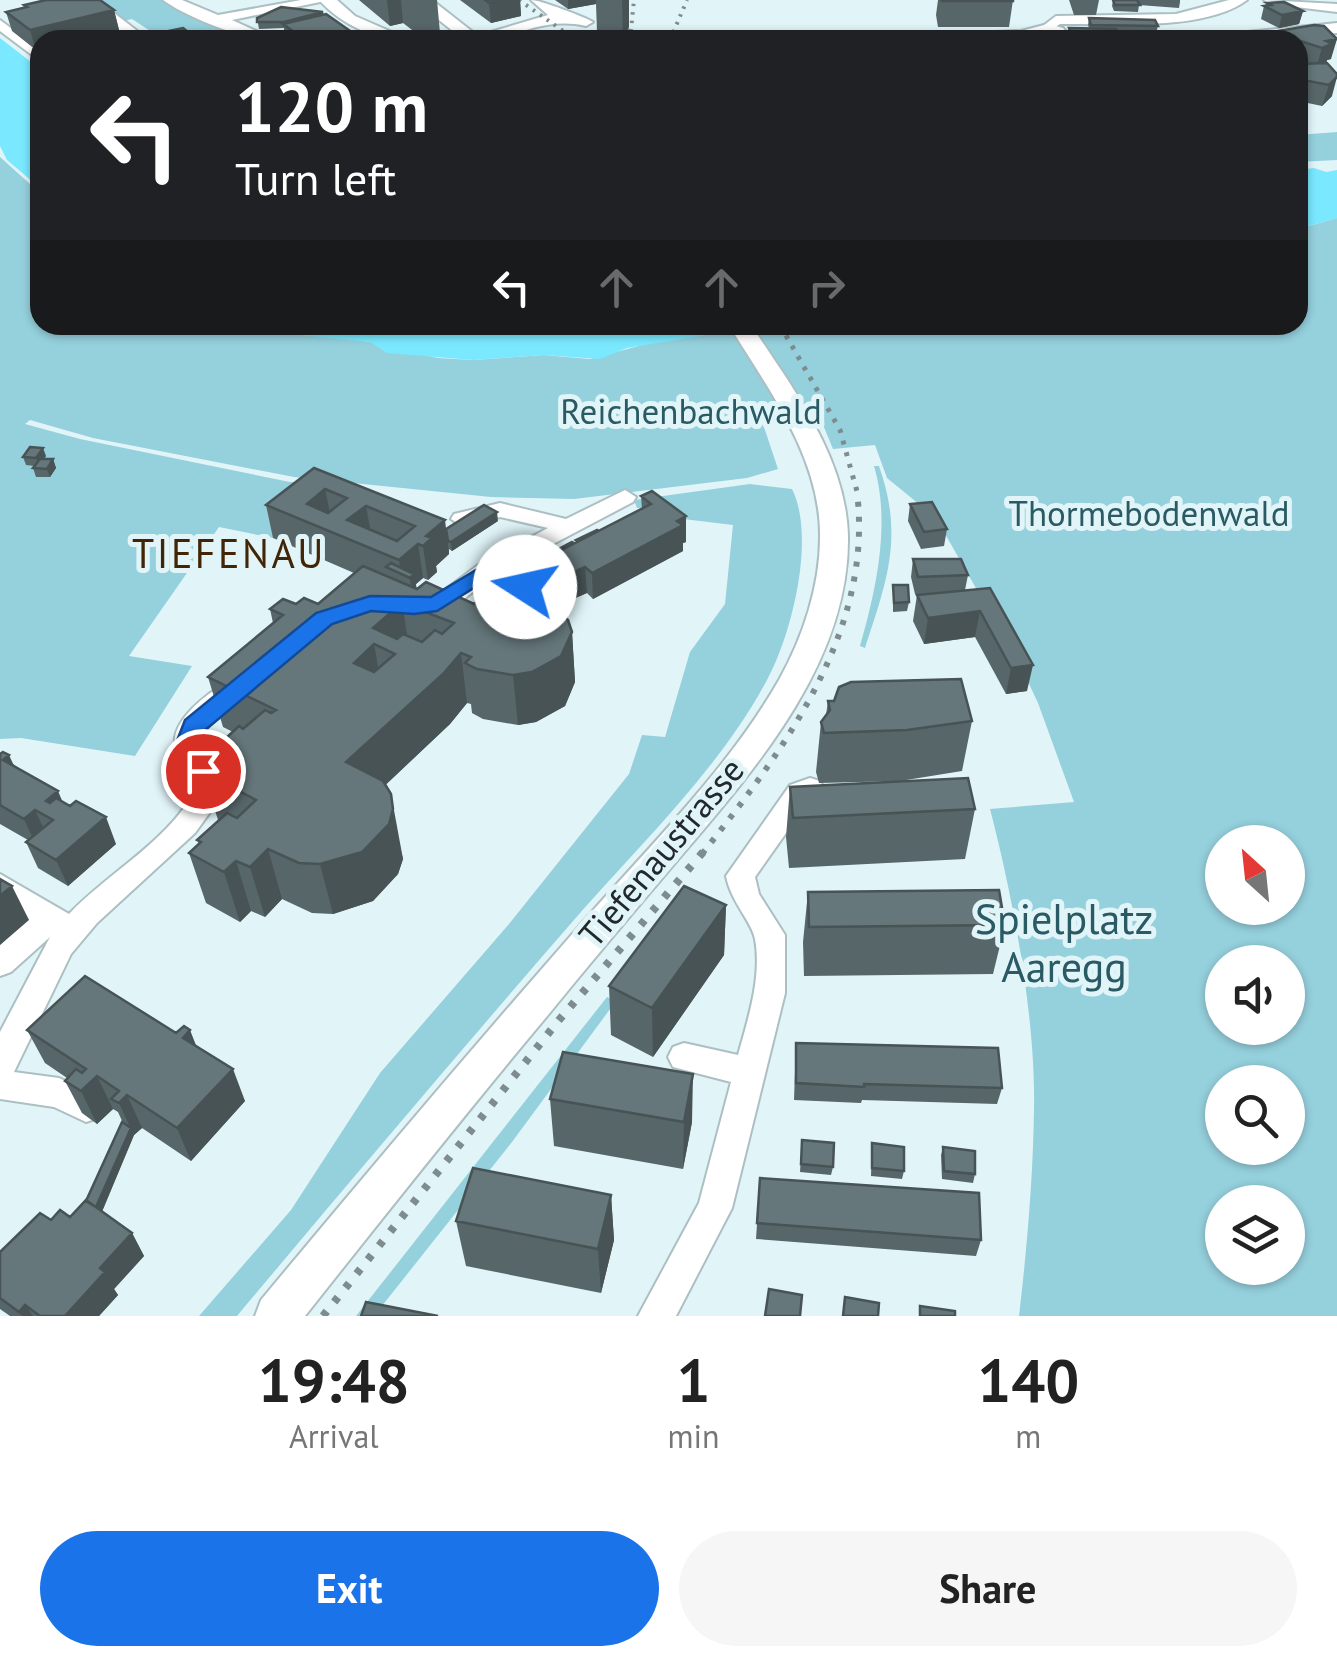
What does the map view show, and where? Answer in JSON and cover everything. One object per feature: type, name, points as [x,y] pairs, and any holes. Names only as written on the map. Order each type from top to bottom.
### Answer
[{"type":"main road","points":[[325,0],[349,18],[378,30]]},
{"type":"main road","points":[[422,0],[461,30]]},
{"type":"main road","points":[[1308,31],[1337,28]]},
{"type":"main road","name":"Tiefenaustrasse","points":[[276,1316],[460,1091],[722,783],[791,683],[824,606],[832,571],[834,535],[827,487],[798,418],[746,335]]},
{"type":"street","points":[[170,0],[240,30]]},
{"type":"street","points":[[212,20],[325,0]]},
{"type":"street","points":[[538,0],[558,16],[586,22]]},
{"type":"street","points":[[1040,30],[1050,21],[1059,20],[1188,16],[1240,0]]},
{"type":"street","points":[[1276,4],[1337,7]]},
{"type":"street","points":[[100,9],[128,30]]},
{"type":"street","points":[[505,30],[558,16]]},
{"type":"street","points":[[0,24],[30,49]]},
{"type":"street","points":[[396,605],[437,604],[514,555],[626,497]]},
{"type":"street","points":[[446,530],[486,508],[534,516],[567,528]]},
{"type":"street","points":[[514,555],[534,570]]},
{"type":"street","points":[[476,577],[500,590]]},
{"type":"street","points":[[0,963],[61,925],[199,808],[207,792],[206,780],[188,746],[188,736],[198,722],[255,674]]},
{"type":"street","points":[[656,1316],[716,1208],[770,993],[770,935],[745,896],[740,876],[800,792],[810,788]]},
{"type":"street","points":[[0,886],[61,925]]},
{"type":"street","points":[[0,1066],[52,962],[61,925]]},
{"type":"street","points":[[684,1058],[750,1072]]},
{"type":"street","points":[[0,1084],[59,1093],[86,1107]]},
{"type":"green space","points":[[59,0],[170,0],[244,30],[149,30],[132,19],[124,21]]},
{"type":"green space","points":[[1337,132],[1337,160],[1308,161],[1308,134]]},
{"type":"green space","points":[[0,157],[30,184],[30,335],[325,335],[438,358],[473,360],[544,355],[590,359],[646,344],[703,335],[1308,335],[1308,226],[1337,218],[1337,1316],[1019,1316],[1031,1187],[1034,1075],[1021,958],[990,809],[1074,802],[1022,669],[936,518],[887,478],[875,445],[833,449],[819,415],[763,424],[778,469],[747,478],[574,499],[491,497],[294,477],[93,438],[30,420],[25,424],[80,439],[290,482],[330,485],[273,538],[219,527],[129,656],[192,666],[135,756],[21,738],[0,739]]},
{"type":"green space","points":[[874,466],[879,466],[886,491],[890,558],[865,648],[860,646],[876,580],[881,533]]},
{"type":"green space","points":[[750,484],[792,489],[802,533],[798,585],[785,638],[747,714],[674,809],[525,976],[237,1316],[199,1316],[291,1210],[380,1073],[509,924],[629,774],[642,735],[665,737],[690,652],[725,604],[733,525],[667,517],[668,512],[637,508],[634,500]]},
{"type":"green space","points":[[607,997],[616,1001],[512,1142],[374,1316],[356,1316]]},
{"type":"shaded area","points":[[0,38],[30,61],[30,180],[7,160],[0,146]]},
{"type":"shaded area","points":[[1308,169],[1337,170],[1337,218],[1308,226]]},
{"type":"shaded area","points":[[299,335],[706,335],[627,348],[600,359],[544,355],[473,360],[387,353],[370,342]]},
{"type":"building","points":[[46,0],[100,0],[114,10],[30,30],[6,12]]},
{"type":"building","points":[[1013,0],[1013,1],[942,1]]},
{"type":"building","points":[[1113,0],[1137,0],[1140,5],[1115,5]]},
{"type":"building","points":[[1284,2],[1303,11],[1282,15],[1264,6]]},
{"type":"building","points":[[281,7],[323,12],[284,22],[257,22],[257,18]]},
{"type":"building","points":[[326,14],[349,30],[291,30],[283,24]]},
{"type":"building","points":[[1089,18],[1155,20],[1158,26],[1091,25]]},
{"type":"building","points":[[1324,26],[1337,39],[1326,41],[1332,44],[1322,48],[1308,44],[1308,30],[1284,30]]},
{"type":"building","points":[[1069,28],[1116,30],[1070,30]]},
{"type":"building","points":[[1327,63],[1337,77],[1329,85],[1308,81],[1308,64]]},
{"type":"building","points":[[30,447],[43,448],[36,458],[23,457]]},
{"type":"building","points":[[40,459],[53,459],[47,469],[33,468]]},
{"type":"building","points":[[314,468],[445,520],[426,536],[432,538],[423,546],[418,544],[399,560],[266,505]],"holes":[[[325,489],[347,498],[328,513],[307,504]],[[366,506],[415,526],[397,541],[347,520]]]},
{"type":"building","points":[[652,491],[686,516],[677,521],[683,525],[592,573],[585,567],[572,573],[550,556],[651,504],[641,496]]},
{"type":"building","points":[[932,502],[947,529],[924,532],[910,504]]},
{"type":"building","points":[[484,505],[497,512],[448,541],[446,529]]},
{"type":"building","points":[[913,559],[961,559],[968,575],[918,577]]},
{"type":"building","points":[[517,560],[543,571],[536,578],[542,580],[519,598],[547,602],[568,620],[572,632],[561,656],[532,672],[513,675],[477,669],[465,663],[471,657],[461,653],[346,762],[383,781],[391,794],[389,824],[362,852],[320,864],[299,863],[268,849],[250,867],[236,861],[224,872],[189,853],[201,842],[197,840],[227,813],[237,818],[256,800],[203,772],[235,745],[224,740],[239,726],[243,729],[265,710],[276,710],[208,677],[283,615],[270,609],[283,599],[296,604],[304,598],[318,604],[363,566],[417,589],[426,582],[474,604],[485,594],[478,591]],"holes":[[[402,603],[454,623],[442,634],[435,630],[422,642],[403,634],[397,639],[373,628]],[[374,644],[395,654],[374,672],[354,663]]]},
{"type":"building","points":[[391,563],[414,574],[410,578],[386,567]]},
{"type":"building","points":[[893,585],[908,585],[909,602],[894,603]]},
{"type":"building","points":[[990,588],[1033,665],[1011,668],[980,611],[928,618],[917,595]]},
{"type":"building","points":[[961,679],[972,721],[907,730],[824,733],[821,722],[830,710],[828,701],[834,701],[839,687],[851,682]]},
{"type":"building","points":[[3,752],[9,755],[3,760],[58,791],[46,801],[50,803],[56,798],[70,806],[76,801],[106,817],[56,860],[26,842],[53,820],[35,810],[24,819],[0,805]]},
{"type":"building","points":[[968,778],[975,809],[793,818],[790,787]]},
{"type":"building","points":[[0,879],[12,886],[0,896]]},
{"type":"building","points":[[684,886],[726,905],[652,1008],[609,986]]},
{"type":"building","points":[[999,890],[1005,925],[809,927],[808,892]]},
{"type":"building","points":[[85,976],[176,1033],[184,1026],[190,1030],[183,1038],[233,1069],[177,1128],[127,1095],[119,1103],[111,1099],[119,1091],[97,1076],[81,1091],[65,1081],[76,1069],[82,1073],[86,1069],[27,1030]]},
{"type":"building","points":[[796,1043],[998,1048],[1002,1088],[796,1083]]},
{"type":"building","points":[[563,1052],[693,1074],[684,1122],[550,1099]]},
{"type":"building","points":[[122,1122],[131,1128],[96,1207],[86,1201]]},
{"type":"building","points":[[802,1140],[834,1143],[833,1167],[801,1164]]},
{"type":"building","points":[[872,1143],[904,1147],[904,1171],[872,1168]]},
{"type":"building","points":[[943,1147],[975,1151],[975,1174],[944,1171]]},
{"type":"building","points":[[473,1168],[611,1195],[598,1249],[456,1221]]},
{"type":"building","points":[[760,1178],[979,1193],[981,1240],[757,1223]]},
{"type":"building","points":[[86,1200],[132,1233],[100,1268],[105,1272],[65,1316],[40,1316],[25,1305],[19,1312],[0,1298],[0,1252],[40,1213],[51,1220],[60,1210],[70,1217]]},
{"type":"building","points":[[769,1289],[802,1295],[800,1316],[765,1316]]},
{"type":"building","points":[[845,1297],[879,1303],[878,1316],[843,1316]]},
{"type":"building","points":[[366,1302],[438,1316],[361,1316]]},
{"type":"building","points":[[920,1306],[955,1311],[955,1316],[920,1316]]},
{"type":"railway","points":[[519,0],[562,30]]},
{"type":"railway","points":[[631,30],[634,0]]},
{"type":"railway","points":[[674,30],[687,0]]},
{"type":"railway","points":[[786,335],[840,430],[858,495]]},
{"type":"railway","points":[[702,854],[791,731],[837,640],[851,593],[859,543],[857,492]]},
{"type":"railway","points":[[323,1316],[559,1020],[704,851]]},
{"type":"district","name":"TIEFENAU","points":[[229,553]]},
{"type":"route","points":[[203,771],[188,746],[193,726],[324,618],[370,603],[414,607],[437,604],[476,577],[506,592],[525,587]]},
{"type":"park label","name":"Reichenbachwald","points":[[691,411]]},
{"type":"park label","name":"Thormebodenwald","points":[[1149,513]]},
{"type":"park label","name":"Spielplatz Aaregg","points":[[1064,942]]}]
